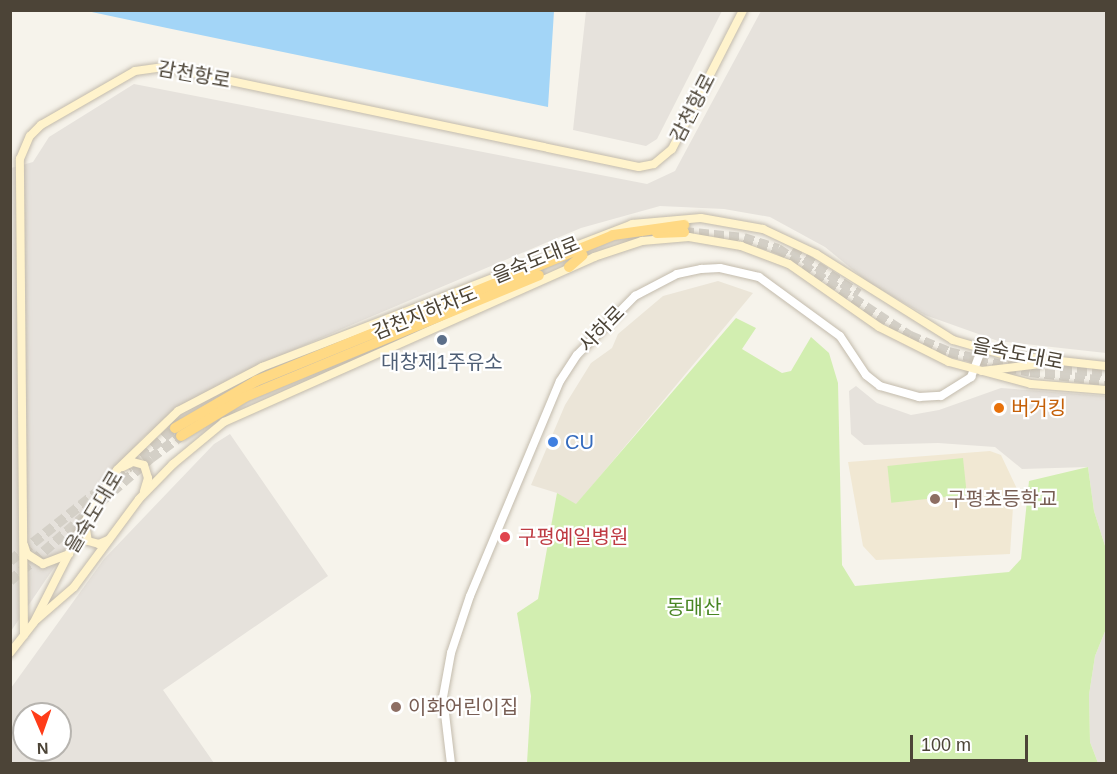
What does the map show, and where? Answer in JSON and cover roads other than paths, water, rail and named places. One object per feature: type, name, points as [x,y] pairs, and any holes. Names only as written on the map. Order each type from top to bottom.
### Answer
[{"type":"highway","name":"감천지하차도","points":[[178,432],[256,381],[623,233],[684,228]]},
{"type":"highway","points":[[569,267],[585,239]]},
{"type":"main road","name":"감천항로","points":[[24,635],[20,159],[26,142],[41,125],[135,71],[164,67],[639,167],[654,164],[672,149],[743,10]]},
{"type":"main road","name":"을숙도대로","points":[[10,653],[34,622],[88,514],[108,483],[154,430],[178,411],[223,384],[585,239],[632,224],[666,219],[701,218],[763,229],[816,254],[953,340],[982,350],[1057,363],[1107,366]]},
{"type":"main road","name":"을숙도대로","points":[[34,622],[74,587],[139,499],[204,436],[233,418],[487,308],[569,267],[622,246],[665,238],[690,237],[741,246],[789,264],[879,327],[917,348],[976,371],[1031,384],[1107,390]]},
{"type":"main road","points":[[976,371],[1057,363]]},
{"type":"main road","points":[[108,483],[127,464],[140,463],[148,478],[139,499]]},
{"type":"main road","points":[[88,514],[84,530],[88,541],[104,543],[114,533]]},
{"type":"main road","points":[[22,536],[27,554],[43,564],[69,554]]},
{"type":"street","name":"사하로","points":[[451,764],[443,698],[451,653],[470,596],[560,381],[577,355],[635,296],[677,274],[720,268],[739,270],[782,290],[815,316],[840,336],[866,375],[892,392],[919,397],[941,396],[976,371]]},
{"type":"street","points":[[976,371],[982,350]]},
{"type":"water","points":[[87,11],[554,11],[548,107],[167,28]]},
{"type":"tunnel","points":[[684,232],[744,238],[778,249],[910,336],[949,352],[1030,372],[1106,381]]},
{"type":"tunnel","points":[[792,250],[859,294]]},
{"type":"tunnel","points":[[1062,369],[1106,373]]},
{"type":"tunnel","points":[[141,457],[175,428]]},
{"type":"tunnel","points":[[10,581],[151,458],[181,436]]},
{"type":"tunnel","points":[[10,561],[129,467]]},
{"type":"place","name":"대창제1주유소","points":[[442,340]]},
{"type":"place","name":"버거킹","points":[[999,408]]},
{"type":"place","name":"CU","points":[[553,442]]},
{"type":"place","name":"구평초등학교","points":[[935,499]]},
{"type":"place","name":"구평예일병원","points":[[505,537]]},
{"type":"place","name":"이화어린이집","points":[[396,707]]},
{"type":"park label","name":"동매산","points":[[694,607]]}]
